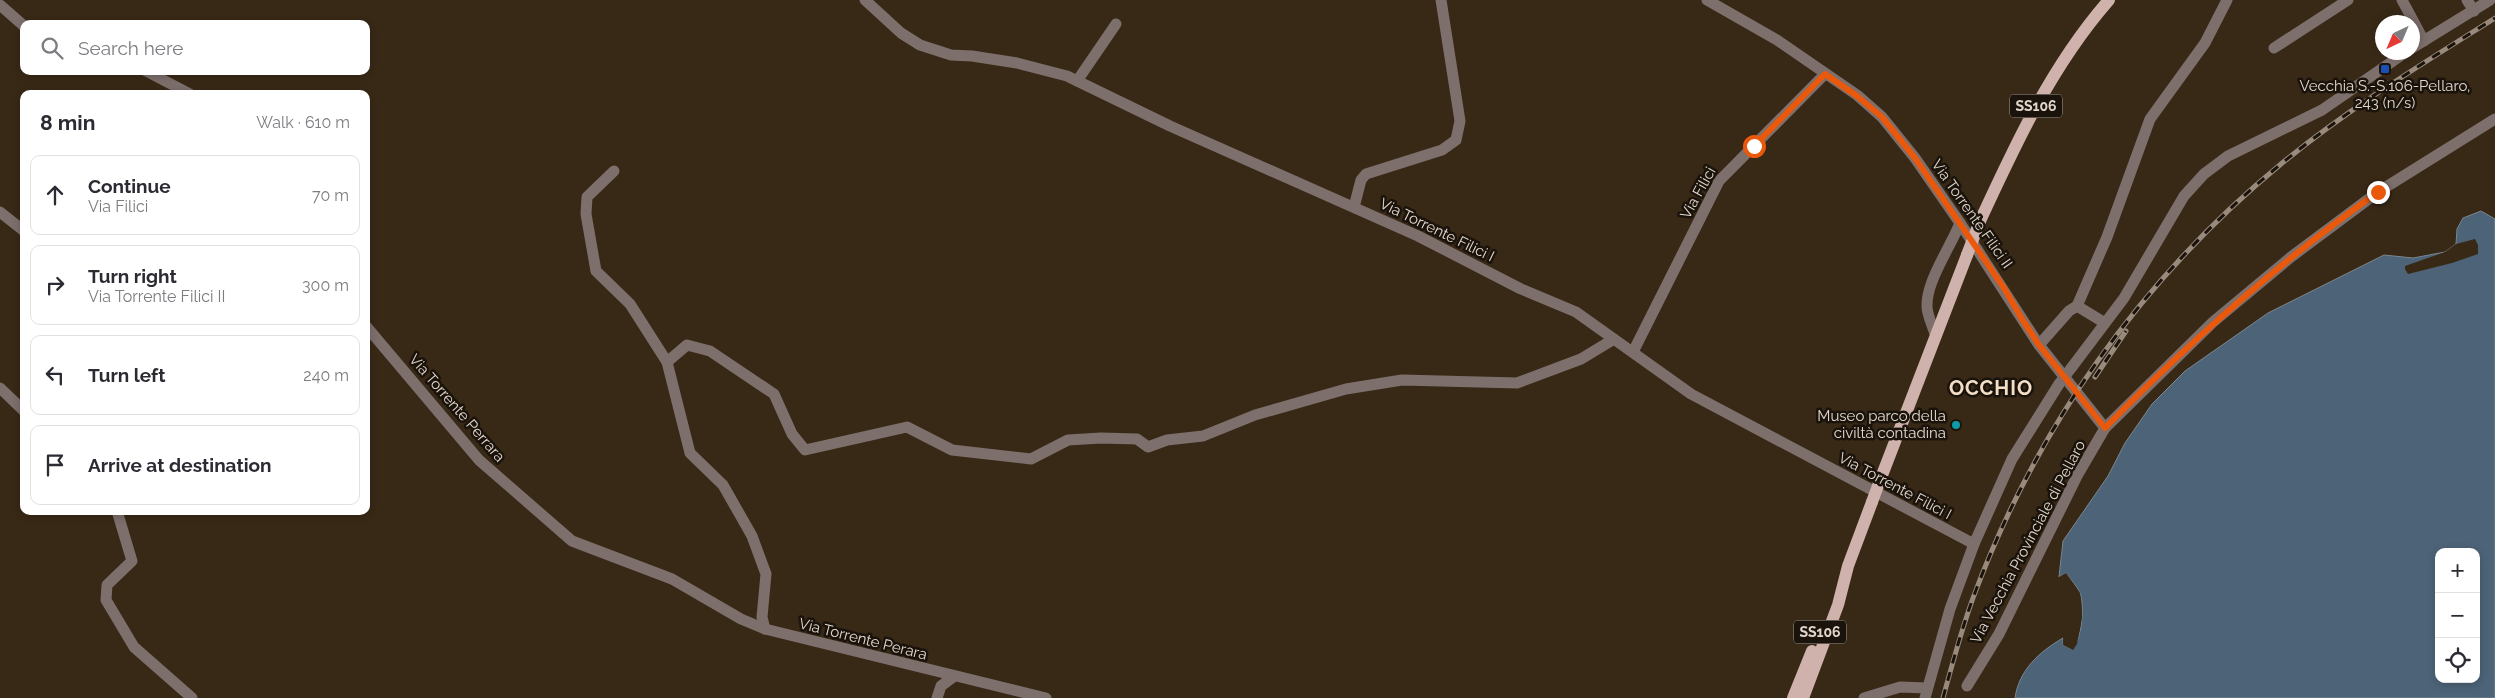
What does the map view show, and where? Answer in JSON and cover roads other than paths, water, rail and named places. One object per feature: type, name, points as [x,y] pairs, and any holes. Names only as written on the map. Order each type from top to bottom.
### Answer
[{"type":"main road","name":"SS106","points":[[1793,698],[1831,602],[1848,566],[1980,221],[2011,154],[2049,83],[2107,1]]},
{"type":"main road","name":"SS106","points":[[1803,698],[1838,605],[1848,566]]},
{"type":"street","name":"Via Torrente Filici I","points":[[865,0],[901,33],[920,44],[951,55],[972,56],[1017,63],[1067,76],[1170,126],[1418,236],[1520,289],[1576,312],[1691,394],[1974,544]]},
{"type":"street","points":[[1354,207],[1361,180],[1366,174],[1442,150],[1456,140],[1460,121],[1440,0]]},
{"type":"street","name":"Via Torrente Filici II","points":[[1708,0],[1777,40],[1857,96],[1882,117],[1915,158],[1960,223],[2039,345],[2105,428]]},
{"type":"street","points":[[2039,345],[2069,311],[2076,306],[2107,237],[2150,118],[2205,43],[2226,0]]},
{"type":"street","points":[[2274,48],[2348,0]]},
{"type":"street","points":[[2402,0],[2424,41]]},
{"type":"street","points":[[2467,0],[2474,11]]},
{"type":"street","points":[[2420,43],[2490,0]]},
{"type":"street","points":[[0,5],[20,22]]},
{"type":"street","points":[[1077,81],[1116,24]]},
{"type":"street","points":[[1864,698],[1900,687],[1926,693],[1950,608],[1974,544],[2012,459],[2059,384],[2124,298],[2184,196],[2204,174],[2228,156],[2322,110],[2394,60]]},
{"type":"street","name":"Via Filici","points":[[1633,352],[1720,181],[1825,74]]},
{"type":"street","points":[[154,75],[182,90]]},
{"type":"street","name":"Via Vecchia Provinciale di Pellaro","points":[[1967,686],[1999,634],[2076,476],[2105,428],[2213,322],[2291,257],[2378,192],[2495,119]]},
{"type":"street","points":[[614,171],[586,197],[586,214],[596,271],[630,304],[667,362],[690,453],[723,485],[752,536],[766,574],[762,617],[765,629]]},
{"type":"street","points":[[0,212],[20,228]]},
{"type":"street","points":[[1936,336],[1927,312],[1932,278],[1944,259],[1960,223]]},
{"type":"street","points":[[2076,306],[2105,323]]},
{"type":"street","points":[[1929,317],[1943,316]]},
{"type":"street","name":"Via Torrente Perrara","points":[[370,331],[479,460],[572,542],[672,579],[741,619],[765,629]]},
{"type":"street","points":[[667,362],[687,345],[710,351],[774,394],[792,434],[806,450],[907,427],[952,450],[1031,459],[1068,440],[1102,438],[1137,439],[1148,446],[1167,440],[1203,436],[1255,415],[1337,392],[1402,380],[1517,383],[1581,359],[1614,338]]},
{"type":"street","points":[[0,388],[20,407]]},
{"type":"street","points":[[118,515],[132,561],[107,585],[106,600],[134,647],[192,698]]},
{"type":"street","name":"Via Torrente Perara","points":[[765,629],[954,677],[1046,698]]},
{"type":"street","points":[[937,698],[941,686],[954,677]]},
{"type":"water","points":[[2481,211],[2495,219],[2495,698],[2015,698],[2021,679],[2038,656],[2063,638],[2063,645],[2072,649],[2075,645],[2082,622],[2082,599],[2079,590],[2066,573],[2059,577],[2063,541],[2108,476],[2125,443],[2152,404],[2185,371],[2268,313],[2384,255],[2413,258],[2445,252],[2456,244],[2457,229],[2463,218]]},
{"type":"railway","points":[[1943,698],[1973,598],[1999,535],[2028,475],[2061,416],[2098,360],[2139,307],[2183,256],[2230,209],[2281,164],[2332,124],[2495,18]]},
{"type":"railway","points":[[2095,377],[2126,331]]},
{"type":"place","name":"Vecchia S.-S.106-Pellaro, 243 (n/s)","points":[[2385,69]]},
{"type":"place","name":"Museo parco della civiltà contadina","points":[[1956,425]]},
{"type":"district","name":"OCCHIO","points":[[1991,388]]}]
